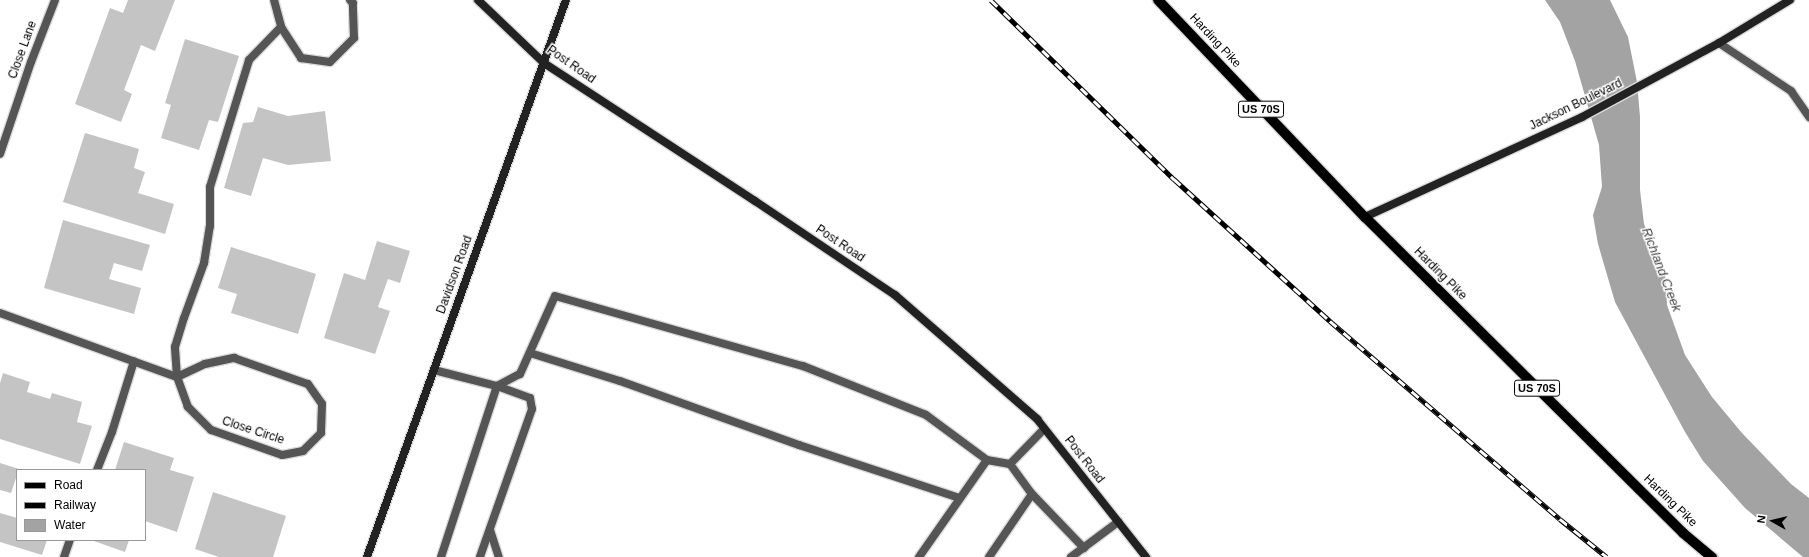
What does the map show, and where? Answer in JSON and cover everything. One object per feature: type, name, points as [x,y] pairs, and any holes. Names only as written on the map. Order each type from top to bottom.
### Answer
[{"type":"main road","name":"Harding Pike","points":[[1158,0],[1365,217],[1683,533],[1712,557]]},
{"type":"street","name":"Close Lane","points":[[0,154],[31,62],[56,0]]},
{"type":"street","points":[[274,0],[281,27],[301,58],[330,62],[354,38],[353,3],[350,0]]},
{"type":"street","name":"Post Road","points":[[478,0],[544,63],[755,201],[895,295],[1037,419],[1146,557]]},
{"type":"street","name":"Davidson Road","points":[[367,557],[566,0]]},
{"type":"street","name":"Jackson Boulevard","points":[[1365,217],[1582,117],[1646,84],[1719,43],[1790,0]]},
{"type":"street","name":"Close Circle","points":[[177,377],[205,364],[234,358],[308,384],[322,404],[321,433],[303,451],[282,455],[211,430],[188,407],[177,377],[175,346],[204,263],[210,226],[210,187],[249,60],[281,27]]},
{"type":"street","points":[[1719,43],[1791,92],[1809,117]]},
{"type":"street","points":[[440,557],[497,386],[520,374],[555,296],[803,366],[926,415],[987,460],[1010,464],[1032,494],[1084,548]]},
{"type":"street","points":[[0,313],[177,377]]},
{"type":"street","points":[[530,353],[620,381],[799,445],[959,498]]},
{"type":"street","points":[[97,469],[112,432],[134,361]]},
{"type":"street","points":[[434,370],[497,386],[530,398],[532,409],[480,557]]},
{"type":"street","points":[[1010,464],[1044,429]]},
{"type":"street","points":[[920,557],[959,498],[987,460]]},
{"type":"street","points":[[989,557],[1032,494]]},
{"type":"street","points":[[1071,557],[1118,522]]},
{"type":"street","points":[[490,530],[499,557]]},
{"type":"street","points":[[64,557],[70,541]]},
{"type":"water","name":"Richland Creek","points":[[1545,0],[1610,0],[1628,37],[1637,82],[1640,117],[1640,190],[1644,224],[1665,273],[1667,305],[1685,355],[1712,397],[1742,433],[1791,484],[1809,498],[1809,557],[1803,557],[1745,508],[1703,461],[1685,432],[1615,302],[1598,244],[1593,215],[1602,187],[1599,145],[1575,61],[1560,22]]},
{"type":"building","points":[[128,0],[175,0],[155,51],[141,45],[124,90],[132,94],[121,122],[75,104],[110,8],[123,13]]},
{"type":"building","points":[[185,39],[239,56],[218,122],[209,120],[199,150],[161,138],[171,105],[165,103]]},
{"type":"building","points":[[258,107],[288,116],[325,111],[331,161],[288,165],[263,158],[251,196],[224,188],[243,123],[253,122]]},
{"type":"building","points":[[85,133],[139,149],[134,168],[145,172],[138,193],[174,204],[165,234],[63,202]]},
{"type":"building","points":[[63,220],[150,245],[142,271],[114,263],[109,279],[141,288],[134,314],[44,288]]},
{"type":"building","points":[[377,241],[410,251],[400,283],[388,279],[378,307],[390,311],[375,354],[324,338],[344,273],[365,280]]},
{"type":"building","points":[[231,247],[316,274],[298,334],[231,313],[237,294],[218,288]]},
{"type":"building","points":[[3,373],[30,382],[27,392],[50,399],[52,393],[82,402],[77,422],[92,426],[80,464],[0,439],[0,383]]},
{"type":"building","points":[[124,442],[174,458],[170,470],[194,477],[177,532],[146,521],[146,469],[115,469]]},
{"type":"building","points":[[0,463],[19,469],[16,469],[16,478],[11,493],[0,490]]},
{"type":"building","points":[[213,492],[286,516],[273,557],[219,557],[195,549]]},
{"type":"building","points":[[0,513],[16,518],[16,541],[47,541],[42,555],[0,542]]},
{"type":"building","points":[[94,541],[129,541],[125,552]]},
{"type":"railway","points":[[991,0],[1174,179],[1330,321],[1560,519],[1607,557]]}]
